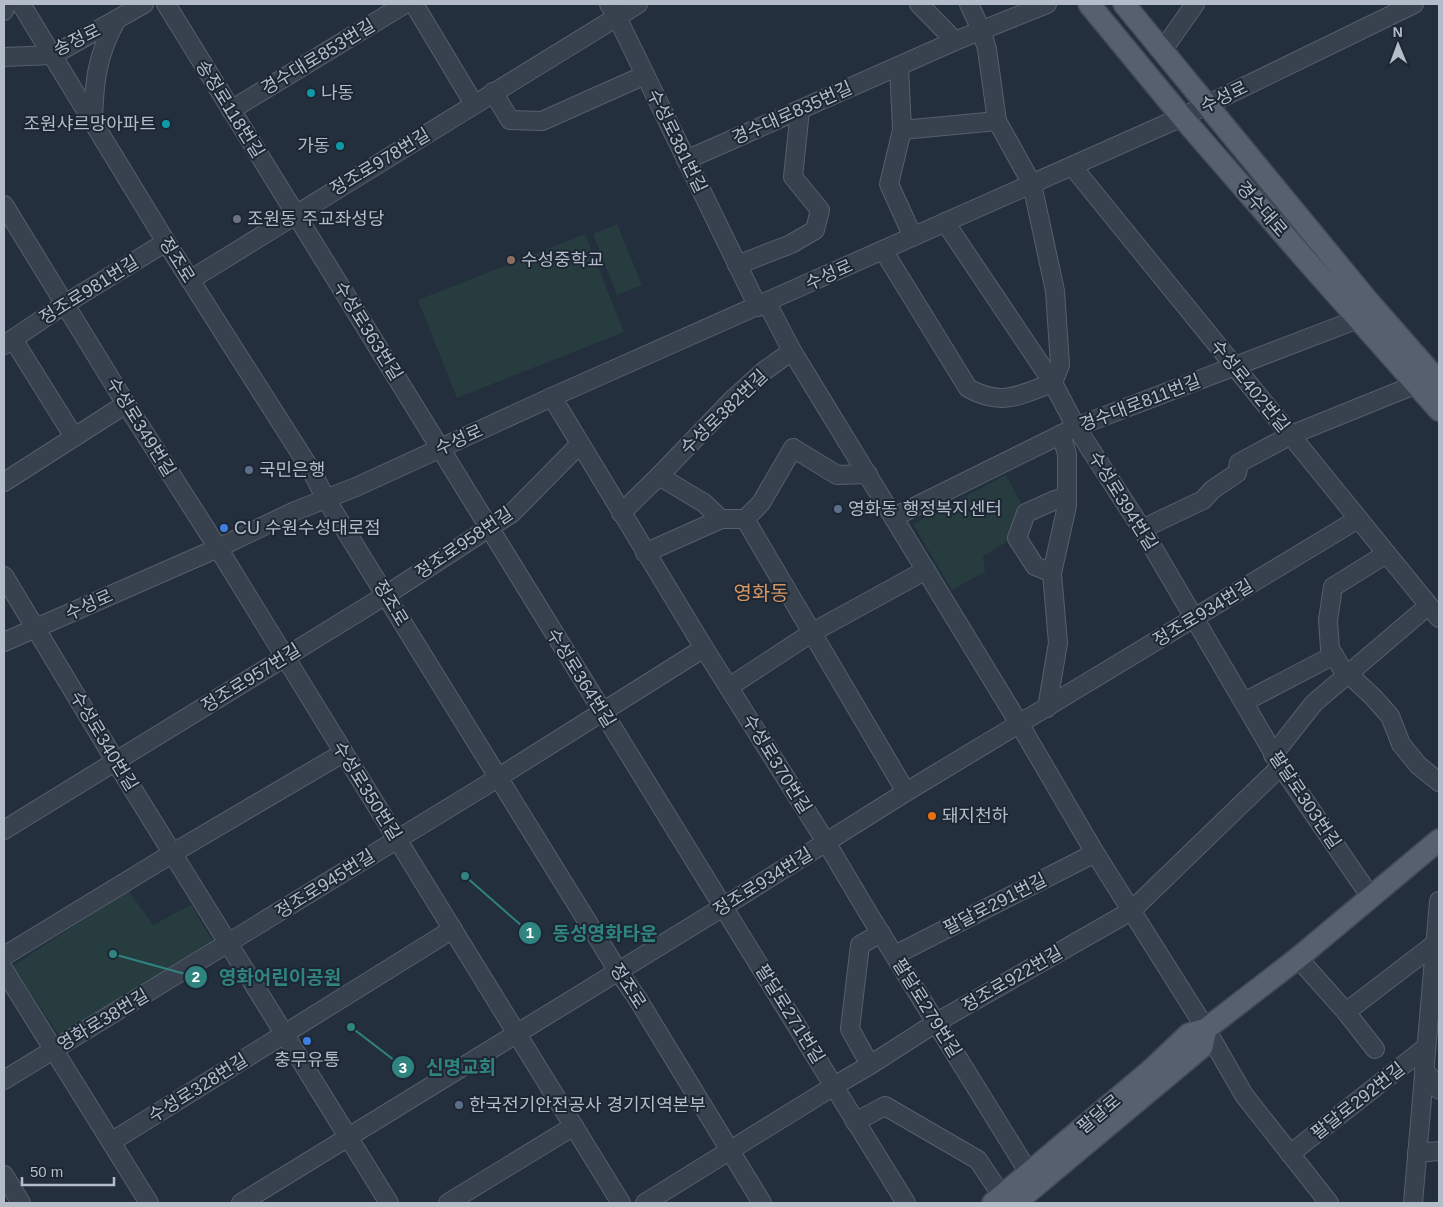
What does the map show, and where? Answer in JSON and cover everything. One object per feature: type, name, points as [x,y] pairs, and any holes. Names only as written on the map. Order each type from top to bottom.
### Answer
[{"type":"main road","name":"경수대로","points":[[1089,4],[1182,117],[1439,410]]},
{"type":"main road","name":"경수대로","points":[[1124,4],[1369,302],[1439,382]]},
{"type":"main road","name":"팔달로","points":[[1003,1201],[1029,1173],[1150,1070],[1189,1034],[1206,1029],[1298,958],[1439,840]]},
{"type":"main road","name":"팔달로","points":[[1003,1201],[1043,1181],[1202,1047],[1206,1029]]},
{"type":"street","points":[[4,11],[6,4]]},
{"type":"street","name":"정조로","points":[[21,4],[166,242],[311,470],[326,498],[618,972],[637,998],[762,1203]]},
{"type":"street","name":"송정로","points":[[4,57],[53,55],[144,4]]},
{"type":"street","name":"송정로118번길","points":[[166,4],[295,214]]},
{"type":"street","name":"경수대로853번길","points":[[231,110],[405,4]]},
{"type":"street","points":[[414,4],[474,104]]},
{"type":"street","name":"정조로978번길","points":[[190,280],[493,92],[613,10],[638,4]]},
{"type":"street","points":[[919,4],[955,41]]},
{"type":"street","points":[[883,250],[968,388],[981,395],[997,399],[1019,395],[1053,383],[1060,365],[1055,291],[1032,184],[996,121],[987,49],[970,4]]},
{"type":"street","name":"경수대로835번길","points":[[686,160],[955,41],[1047,4]]},
{"type":"street","points":[[1162,51],[1194,4]]},
{"type":"street","name":"수성로","points":[[4,642],[1182,117],[1414,4]]},
{"type":"street","name":"수성로381번길","points":[[613,10],[737,265],[762,304]]},
{"type":"street","points":[[93,122],[96,72],[101,52],[117,20]]},
{"type":"street","points":[[899,66],[902,130],[889,184],[914,236]]},
{"type":"street","points":[[493,92],[510,120],[542,121],[646,75]]},
{"type":"street","points":[[737,265],[791,244],[815,230],[820,210],[793,177],[800,110]]},
{"type":"street","points":[[902,130],[996,121]]},
{"type":"street","name":"수성로402번길","points":[[1072,166],[1434,612],[1348,674],[1314,703],[1277,760]]},
{"type":"street","name":"수성로349번길","points":[[4,205],[126,404],[218,548]]},
{"type":"street","name":"수성로363번길","points":[[295,214],[440,448]]},
{"type":"street","name":"수성로394번길","points":[[945,222],[1053,383],[1068,431],[1142,528],[1194,618]]},
{"type":"street","name":"정조로981번길","points":[[74,437],[8,342],[65,304],[166,242]]},
{"type":"street","points":[[762,304],[868,474],[1020,724],[1095,852],[1206,1029],[1244,1095],[1329,1203]]},
{"type":"street","name":"경수대로811번길","points":[[894,517],[1068,431],[1358,318]]},
{"type":"street","name":"수성로382번길","points":[[660,476],[732,400],[764,371],[792,351]]},
{"type":"street","points":[[1142,528],[1203,500],[1212,490],[1237,474],[1239,463],[1291,435],[1417,384]]},
{"type":"street","name":"수성로370번길","points":[[552,398],[728,687],[826,842]]},
{"type":"street","points":[[4,482],[126,404]]},
{"type":"street","name":"경수대로811번길","points":[[1052,573],[1066,506],[1068,431]]},
{"type":"street","name":"정조로958번길","points":[[386,595],[512,513],[580,444]]},
{"type":"street","name":"수성로364번길","points":[[440,448],[723,907]]},
{"type":"street","points":[[645,552],[720,519],[745,519],[761,502],[793,448],[837,475],[868,474]]},
{"type":"street","points":[[621,513],[660,476],[704,503],[720,519]]},
{"type":"street","points":[[1047,708],[1058,643],[1052,573],[1035,566],[1017,538],[1026,513],[1055,500],[1067,497]]},
{"type":"street","points":[[745,519],[906,792]]},
{"type":"street","name":"정조로934번길","points":[[241,1203],[518,1034],[906,792],[1358,519]]},
{"type":"street","name":"수성로350번길","points":[[218,548],[621,1203]]},
{"type":"street","points":[[1386,554],[1334,587],[1328,620],[1330,649],[1341,667],[1373,696],[1390,716],[1401,744],[1418,765],[1439,782]]},
{"type":"street","points":[[728,687],[813,632],[926,570]]},
{"type":"street","name":"수성로340번길","points":[[4,576],[116,762],[389,1203]]},
{"type":"street","name":"정조로957번길","points":[[4,830],[386,595]]},
{"type":"street","name":"팔달로303번길","points":[[1194,618],[1277,760],[1370,896]]},
{"type":"street","name":"정조로945번길","points":[[228,944],[704,648]]},
{"type":"street","points":[[1244,702],[1334,655]]},
{"type":"street","points":[[4,956],[173,853],[343,754]]},
{"type":"street","points":[[1132,911],[1277,760]]},
{"type":"street","name":"팔달로279번길","points":[[826,842],[937,1022],[993,1118],[1029,1173]]},
{"type":"street","name":"팔달로291번길","points":[[895,955],[1095,852]]},
{"type":"street","points":[[1413,1203],[1424,1069],[1431,1037],[1439,901]]},
{"type":"street","name":"팔달로271번길","points":[[723,907],[906,1203]]},
{"type":"street","name":"정조로922번길","points":[[645,1203],[937,1022],[1132,911]]},
{"type":"street","points":[[285,1035],[452,929]]},
{"type":"street","points":[[870,1065],[850,1029],[860,945],[881,933]]},
{"type":"street","points":[[1346,1012],[1436,943]]},
{"type":"street","name":"영화로38번길","points":[[4,1080],[228,944]]},
{"type":"street","points":[[1298,958],[1346,1012],[1375,1049]]},
{"type":"street","points":[[4,970],[149,1203]]},
{"type":"street","name":"수성로328번길","points":[[111,1142],[285,1035]]},
{"type":"street","name":"팔달로292번길","points":[[1290,1154],[1431,1037]]},
{"type":"street","points":[[1424,1069],[1439,1090]]},
{"type":"street","points":[[855,1122],[885,1106],[978,1160],[1003,1201]]},
{"type":"street","points":[[448,1203],[574,1126]]},
{"type":"street","points":[[1417,1153],[1439,1151]]},
{"type":"street","points":[[4,1175],[21,1203]]},
{"type":"green space","points":[[617,224],[642,285],[617,295],[593,234]]},
{"type":"green space","points":[[585,234],[624,332],[457,398],[418,300]]},
{"type":"green space","points":[[1006,475],[1025,511],[1013,538],[983,556],[985,572],[952,590],[913,524]]},
{"type":"green space","points":[[128,890],[153,925],[191,905],[214,943],[61,1038],[13,966]]},
{"type":"place","name":"나동","points":[[311,93]]},
{"type":"place","name":"조원샤르망아파트","points":[[166,124]]},
{"type":"place","name":"가동","points":[[340,146]]},
{"type":"place","name":"조원동 주교좌성당","points":[[237,219]]},
{"type":"place","name":"수성중학교","points":[[511,260]]},
{"type":"place","name":"국민은행","points":[[249,470]]},
{"type":"place","name":"영화동 행정복지센터","points":[[838,509]]},
{"type":"place","name":"CU 수원수성대로점","points":[[224,528]]},
{"type":"place","name":"돼지천하","points":[[932,816]]},
{"type":"place","name":"동성영화타운","points":[[465,876]]},
{"type":"place","name":"영화어린이공원","points":[[113,954]]},
{"type":"place","name":"신명교회","points":[[351,1027]]},
{"type":"place","name":"충무유통","points":[[307,1041]]},
{"type":"place","name":"한국전기안전공사 경기지역본부","points":[[459,1105]]},
{"type":"district","name":"영화동","points":[[761,593]]}]
